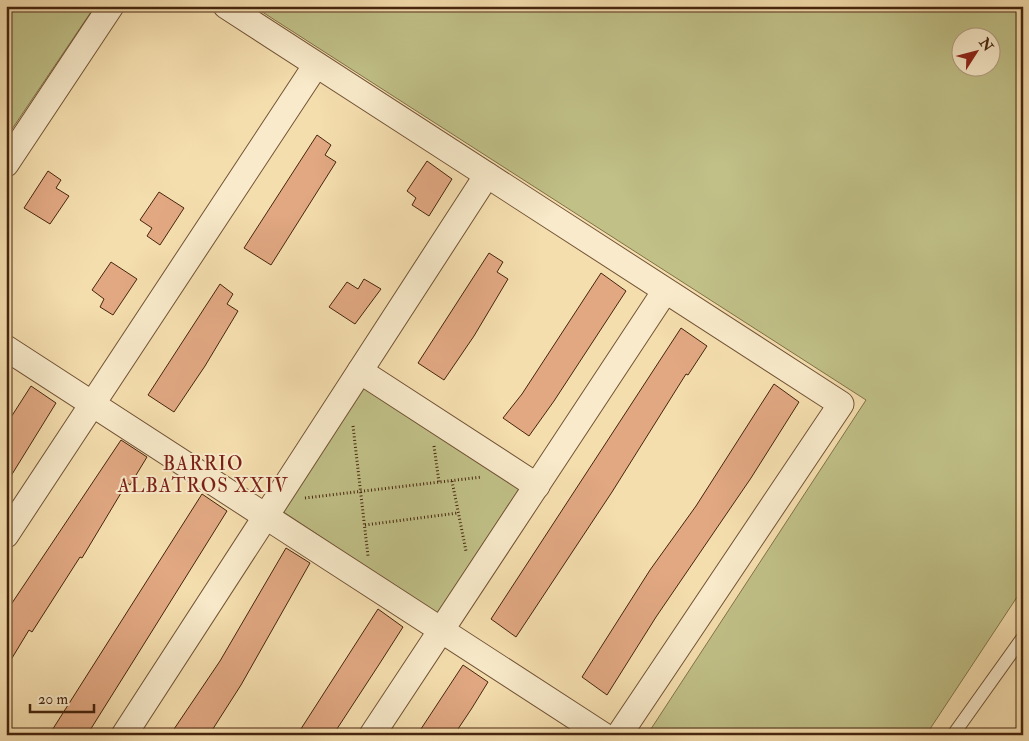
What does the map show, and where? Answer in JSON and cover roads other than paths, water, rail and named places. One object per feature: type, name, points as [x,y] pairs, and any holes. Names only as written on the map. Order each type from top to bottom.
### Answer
[{"type":"street","points":[[6,164],[111,6]]},
{"type":"street","points":[[226,6],[841,404],[620,735]]},
{"type":"street","points":[[6,534],[316,64]]},
{"type":"street","points":[[124,735],[487,175]]},
{"type":"street","points":[[372,735],[665,291]]},
{"type":"street","points":[[6,348],[602,735]]},
{"type":"street","points":[[360,371],[536,486]]},
{"type":"lane","points":[[953,735],[1023,637]]},
{"type":"district","name":"BARRIO ALBATROS XXIV","points":[[203,475]]}]
